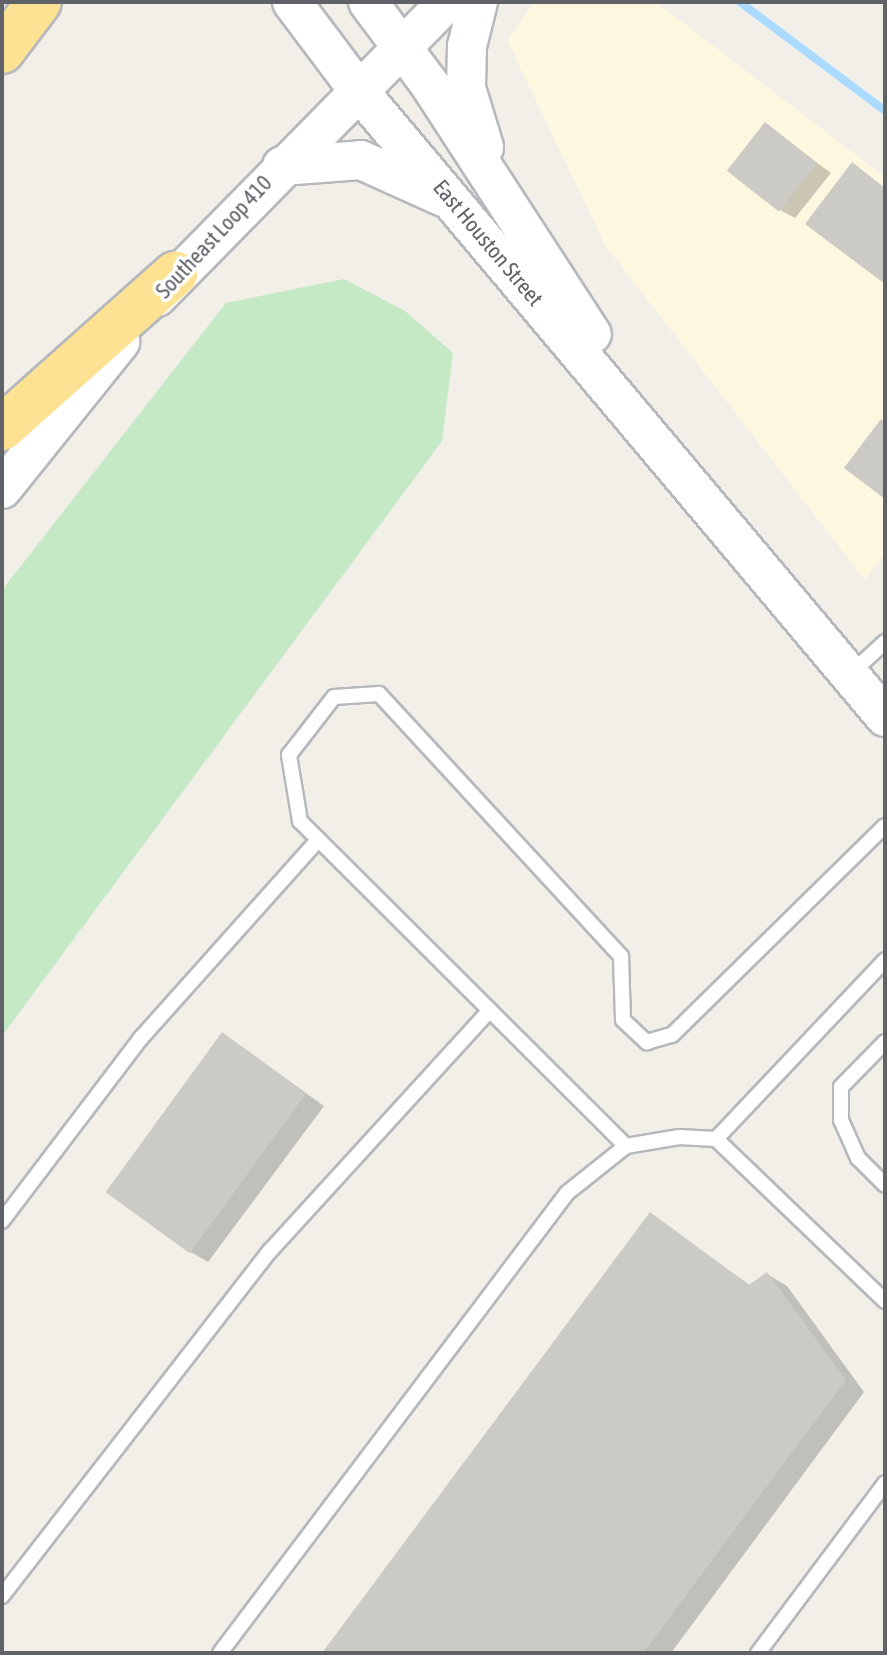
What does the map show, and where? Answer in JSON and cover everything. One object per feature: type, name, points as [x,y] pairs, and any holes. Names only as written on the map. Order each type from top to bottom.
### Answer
[{"type":"highway","points":[[2,51],[39,2]]},
{"type":"highway","points":[[2,428],[175,274]]},
{"type":"main road","name":"East Houston Street","points":[[292,2],[358,90],[885,717]]},
{"type":"main road","name":"East Houston Street","points":[[368,2],[402,47],[689,481]]},
{"type":"main road","name":"Southeast Loop 410","points":[[2,489],[175,274],[447,2]]},
{"type":"main road","points":[[478,2],[467,46],[466,88],[498,192]]},
{"type":"main road","points":[[282,166],[361,160],[454,202]]},
{"type":"lane","points":[[849,675],[885,642]]},
{"type":"lane","points":[[626,1146],[300,821],[289,755],[334,697],[379,694],[621,956],[623,1020],[647,1042],[672,1035],[885,826]]},
{"type":"lane","points":[[2,1221],[141,1038],[318,840]]},
{"type":"lane","points":[[716,1139],[885,960]]},
{"type":"lane","points":[[2,1596],[270,1251],[490,1010]]},
{"type":"lane","points":[[885,1042],[841,1087],[841,1120],[858,1158],[885,1185]]},
{"type":"lane","points":[[220,1653],[567,1193],[626,1146],[679,1137],[716,1139],[885,1301]]},
{"type":"lane","points":[[758,1653],[885,1483]]},
{"type":"shaded area","points":[[534,2],[656,2],[885,177],[885,553],[865,580],[605,245],[507,40]]},
{"type":"green space","points":[[344,279],[405,311],[453,353],[442,441],[2,1036],[2,590],[226,303]]},
{"type":"building","points":[[765,122],[817,163],[779,211],[727,171]]},
{"type":"building","points":[[852,162],[885,188],[885,284],[805,224]]},
{"type":"building","points":[[881,419],[885,422],[885,499],[844,468]]},
{"type":"building","points":[[222,1032],[306,1093],[190,1253],[106,1192]]},
{"type":"building","points":[[650,1212],[749,1285],[767,1272],[846,1380],[643,1653],[322,1653]]},
{"type":"waterway","points":[[740,2],[885,111]]}]
